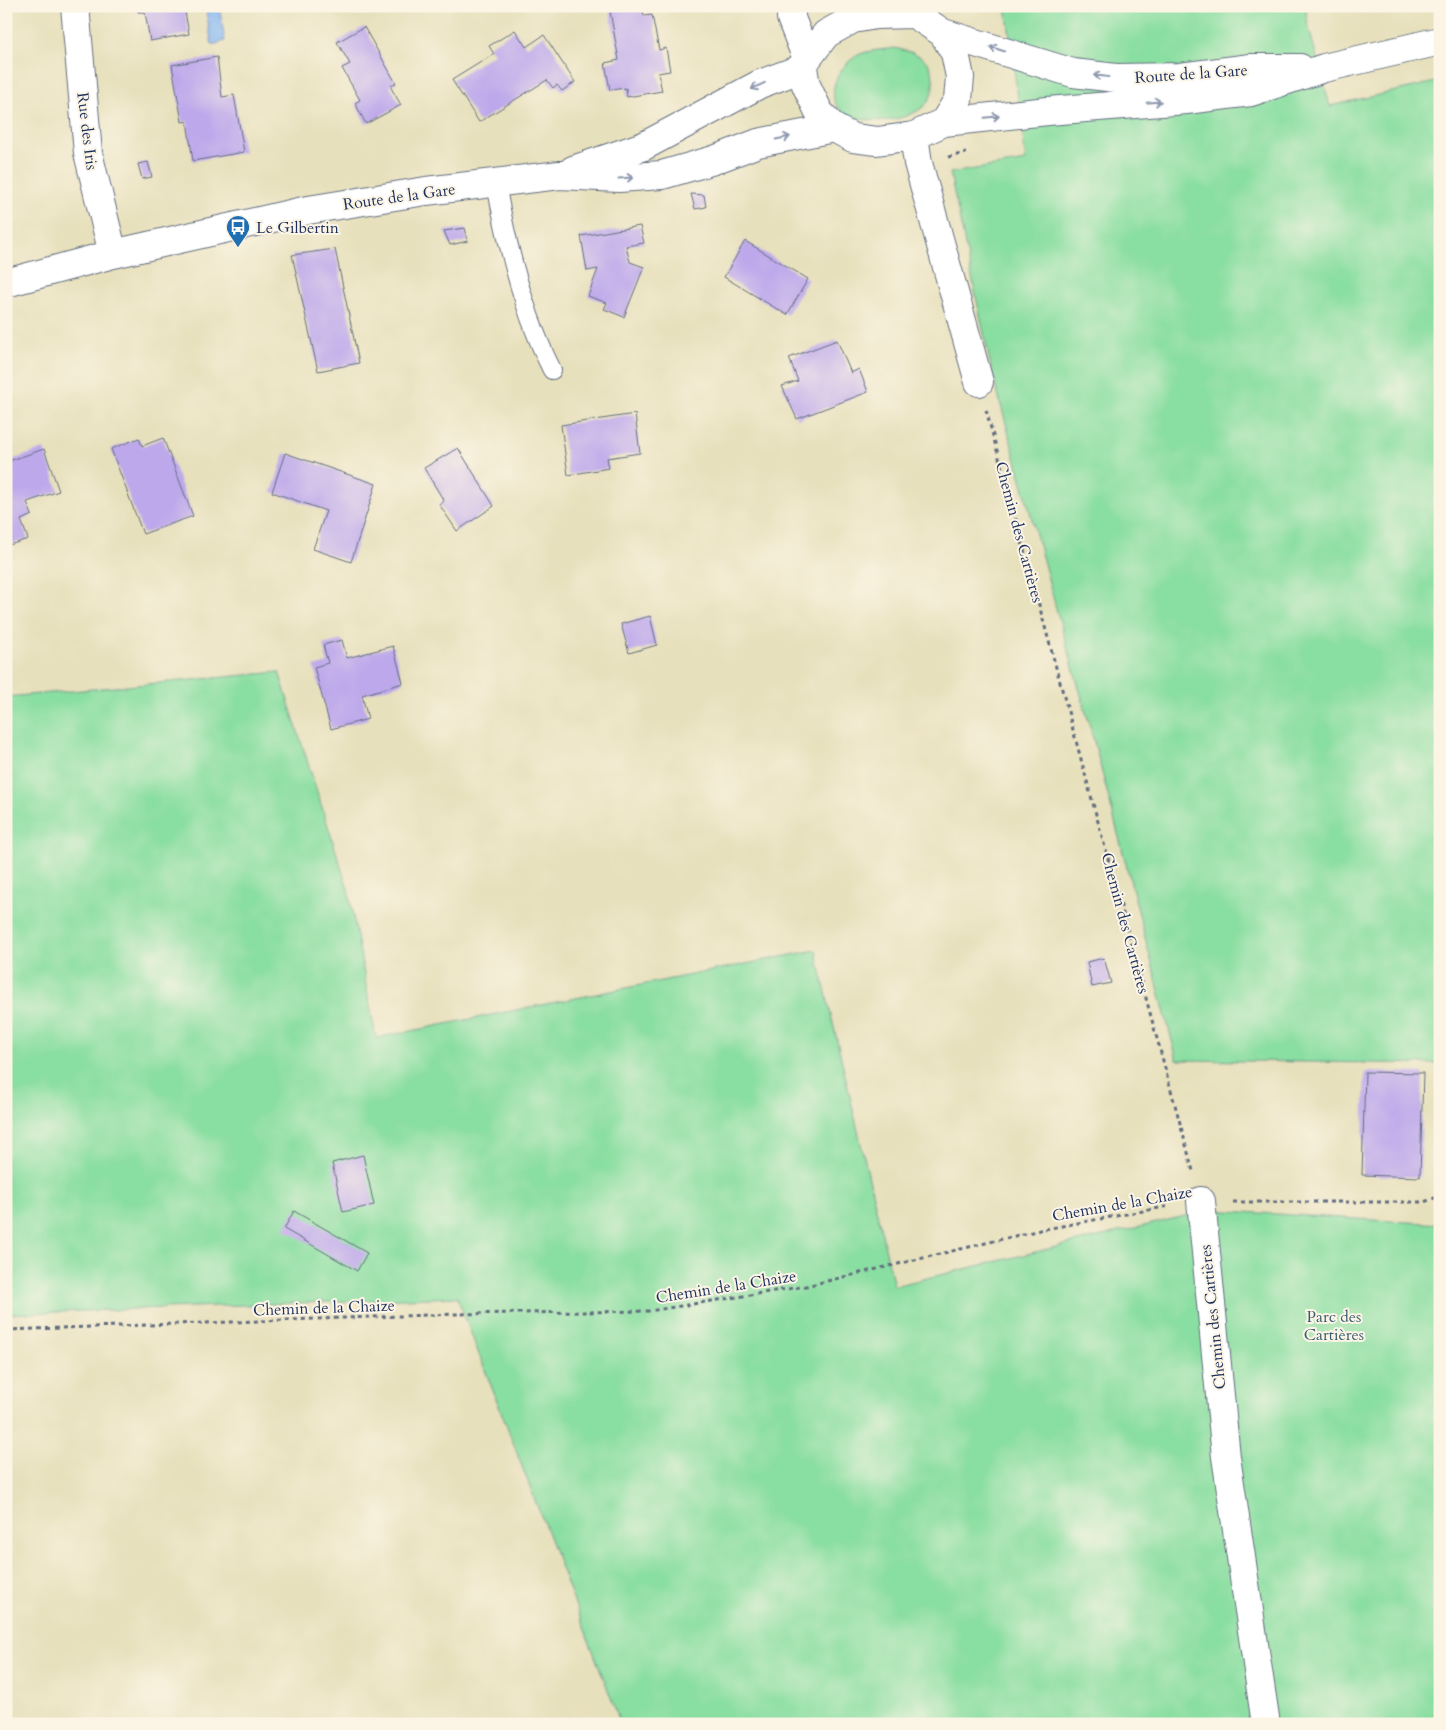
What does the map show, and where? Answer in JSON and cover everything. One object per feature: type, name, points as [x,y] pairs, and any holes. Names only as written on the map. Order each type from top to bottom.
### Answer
[{"type":"street","name":"Rue des Iris","points":[[76,6],[88,153],[113,254]]},
{"type":"street","points":[[791,6],[791,18],[805,63]]},
{"type":"street","name":"Route de la Gare","points":[[560,175],[644,146],[760,84],[805,63],[826,34],[853,20],[911,10],[943,33],[1073,73],[1116,78],[1180,77],[1251,68],[1324,68]]},
{"type":"street","name":"Route de la Gare","points":[[943,33],[955,54],[960,77],[958,100],[944,122]]},
{"type":"street","name":"Route de la Gare","points":[[805,63],[806,85],[819,112],[834,128],[853,138],[877,141],[914,136],[944,122],[1048,111],[1186,100],[1251,92],[1324,68],[1440,41]]},
{"type":"street","name":"Route de la Gare","points":[[6,283],[113,254],[308,210],[426,191],[560,175],[619,178],[662,175],[714,160],[758,143],[834,128]]},
{"type":"street","points":[[914,136],[918,163],[979,382]]},
{"type":"street","name":"Chemin des Cartières","points":[[1201,1201],[1226,1458],[1266,1724]]},
{"type":"lane","points":[[496,183],[506,236],[538,341],[552,370]]},
{"type":"path","name":"Chemin des Cartières","points":[[979,382],[1201,1201]]},
{"type":"path","name":"Chemin de la Chaize","points":[[6,1330],[457,1314],[649,1311],[806,1286],[1040,1230],[1201,1201],[1424,1202],[1440,1196]]},
{"type":"green space","points":[[1006,6],[1305,6],[1308,25],[1330,106],[1440,81],[1440,1064],[1177,1060],[1091,730],[992,372],[950,173],[1026,161]]},
{"type":"green space","points":[[895,48],[910,52],[924,59],[931,70],[933,76],[932,90],[927,103],[923,107],[916,112],[891,120],[864,120],[845,113],[837,106],[834,98],[836,79],[849,62],[862,53]]},
{"type":"green space","name":"Parc des Cartières","points":[[279,672],[348,889],[376,1038],[816,950],[894,1286],[1210,1210],[1440,1224],[1440,1724],[621,1724],[457,1297],[6,1314],[6,697]]},
{"type":"water","points":[[205,6],[219,6],[225,41],[212,45]]},
{"type":"building","points":[[137,6],[184,6],[189,34],[150,41],[145,12],[138,12]]},
{"type":"building","points":[[609,6],[642,6],[644,16],[652,15],[659,50],[666,48],[670,71],[658,73],[662,91],[627,97],[626,88],[610,90],[605,63],[619,60]]},
{"type":"building","points":[[364,27],[396,83],[390,86],[401,105],[366,124],[355,103],[360,100],[342,68],[350,64],[337,42]]},
{"type":"building","points":[[515,30],[526,47],[544,35],[575,82],[562,91],[557,85],[553,88],[547,80],[479,122],[452,80],[494,54],[489,46]]},
{"type":"building","points":[[217,57],[222,97],[234,95],[244,152],[193,161],[187,121],[182,122],[172,65]]},
{"type":"building","points":[[148,162],[152,177],[142,179],[138,164]]},
{"type":"building","points":[[691,194],[704,195],[706,207],[695,209]]},
{"type":"building","points":[[640,226],[644,243],[626,246],[630,262],[644,267],[624,317],[604,309],[607,303],[588,296],[598,269],[587,271],[581,236]]},
{"type":"building","points":[[465,228],[468,241],[450,245],[444,231]]},
{"type":"building","points":[[745,241],[808,279],[787,315],[724,277]]},
{"type":"building","points":[[335,249],[359,363],[318,371],[292,255]]},
{"type":"building","points":[[837,340],[851,373],[859,369],[868,392],[797,419],[782,386],[798,381],[789,358]]},
{"type":"building","points":[[635,414],[640,453],[607,458],[609,468],[568,475],[561,425]]},
{"type":"building","points":[[139,438],[142,446],[163,438],[193,516],[143,534],[111,449]]},
{"type":"building","points":[[458,448],[494,506],[457,531],[439,504],[444,501],[424,468]]},
{"type":"building","points":[[44,449],[59,491],[27,502],[32,515],[21,520],[28,539],[6,546],[6,462]]},
{"type":"building","points":[[285,453],[376,484],[351,562],[313,549],[326,511],[272,492]]},
{"type":"building","points":[[650,616],[657,645],[629,653],[621,624]]},
{"type":"building","points":[[342,640],[347,658],[393,646],[403,683],[362,695],[368,719],[331,729],[314,667],[328,663],[323,645]]},
{"type":"building","points":[[1104,958],[1111,983],[1092,987],[1087,962]]},
{"type":"building","points":[[1365,1072],[1423,1073],[1420,1177],[1362,1175]]},
{"type":"building","points":[[363,1155],[374,1205],[343,1212],[332,1163]]},
{"type":"building","points":[[294,1211],[367,1253],[357,1271],[284,1229]]},
{"type":"place","name":"Le Gilbertin","points":[[238,248]]}]
